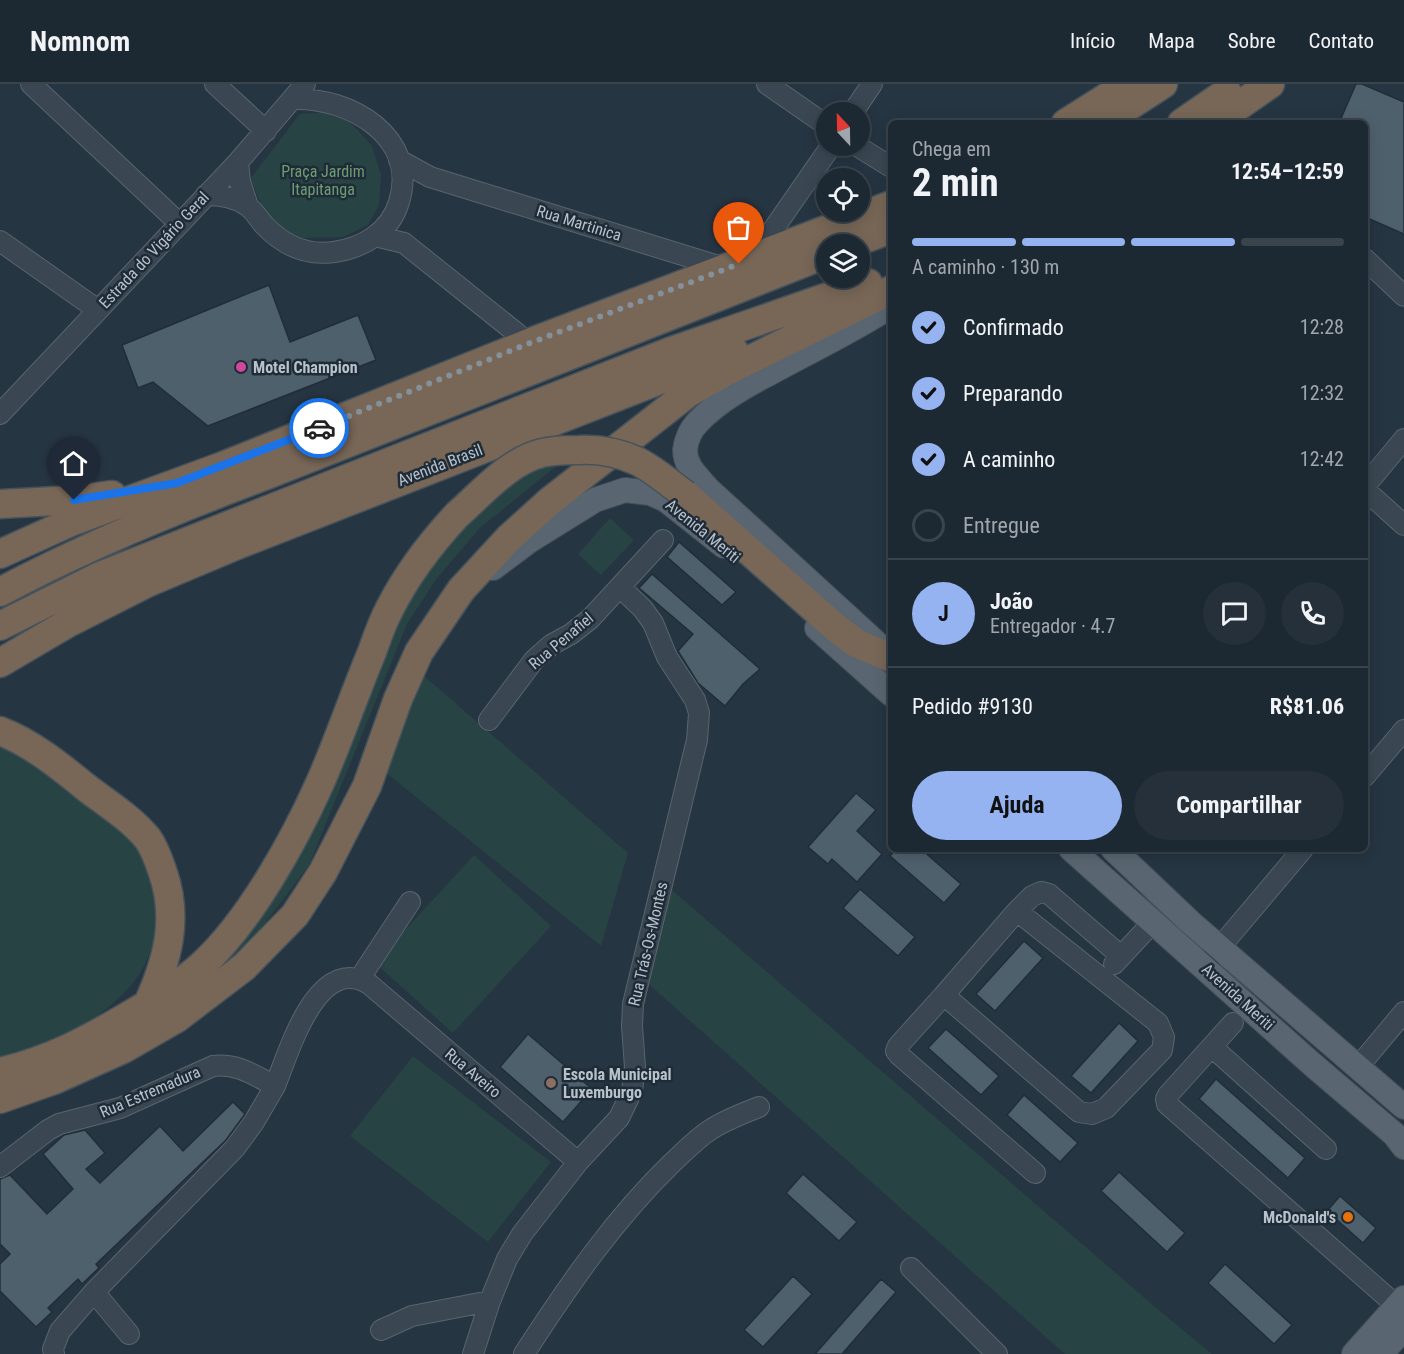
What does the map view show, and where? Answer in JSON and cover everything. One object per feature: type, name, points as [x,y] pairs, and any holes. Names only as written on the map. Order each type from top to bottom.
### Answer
[{"type":"highway","points":[[1107,120],[1163,84]]},
{"type":"highway","points":[[1186,120],[1237,84]]},
{"type":"highway","points":[[1218,120],[1270,84]]},
{"type":"highway","points":[[1070,120],[1118,86]]},
{"type":"highway","points":[[0,554],[73,521],[177,483],[540,339],[888,206]]},
{"type":"highway","points":[[870,237],[888,230]]},
{"type":"highway","points":[[0,592],[117,536],[193,503],[816,258]]},
{"type":"highway","points":[[540,339],[614,321],[752,276],[800,264]]},
{"type":"highway","name":"Avenida Brasil","points":[[0,626],[100,576],[669,352],[888,275]]},
{"type":"highway","points":[[0,1099],[54,1080],[123,1049],[177,1018],[244,967],[295,915],[323,872],[368,786],[398,699],[419,652],[461,590],[509,538],[550,501],[687,393],[723,373],[888,303]]},
{"type":"highway","name":"Avenida Brasil","points":[[0,663],[110,600],[237,544],[888,303]]},
{"type":"highway","points":[[0,1072],[31,1065],[72,1048],[147,1005],[203,964],[222,943],[263,889],[320,783],[388,611],[411,570],[435,538],[457,515],[495,481],[517,465],[540,453],[592,449],[623,455],[651,469],[688,482],[836,628],[856,643],[888,657]]},
{"type":"highway","points":[[3,503],[97,497],[177,483]]},
{"type":"highway","points":[[0,531],[73,521]]},
{"type":"highway","points":[[0,731],[28,746],[69,774],[131,822],[148,840],[158,858],[169,889],[172,911],[161,975],[147,1005]]},
{"type":"main road","points":[[688,482],[685,449],[688,435],[697,422],[749,384],[888,304]]},
{"type":"main road","name":"Avenida Meriti","points":[[461,590],[529,541],[595,500],[625,490],[650,493],[666,500],[716,538],[888,691]]},
{"type":"main road","name":"Avenida Meriti","points":[[1074,852],[1313,1065],[1394,1134],[1404,1147]]},
{"type":"main road","name":"Avenida Meriti","points":[[1116,852],[1220,947],[1404,1107]]},
{"type":"main road","points":[[1354,1354],[1402,1311]]},
{"type":"main road","points":[[1381,1354],[1402,1311]]},
{"type":"street","points":[[31,84],[179,223]]},
{"type":"street","points":[[215,84],[266,131]]},
{"type":"street","points":[[325,84],[343,106]]},
{"type":"street","points":[[767,84],[816,118]]},
{"type":"street","points":[[860,102],[872,84]]},
{"type":"street","points":[[206,195],[227,197],[248,206],[280,240],[299,250],[318,253],[337,252],[360,244],[384,230],[394,216],[404,183],[399,159],[388,140],[368,119],[343,106],[314,99],[299,91]]},
{"type":"street","name":"Estrada do Vigário Geral","points":[[0,414],[238,162],[299,91]]},
{"type":"street","points":[[870,154],[888,165]]},
{"type":"street","points":[[740,264],[823,156]]},
{"type":"street","name":"Rua Martinica","points":[[399,159],[430,177],[740,264]]},
{"type":"street","points":[[238,162],[240,182],[248,206]]},
{"type":"street","name":"Rua Martinica","points":[[404,183],[430,177]]},
{"type":"street","points":[[394,216],[404,243]]},
{"type":"street","points":[[375,236],[404,243],[493,316],[540,339]]},
{"type":"street","points":[[0,241],[98,310]]},
{"type":"street","points":[[1368,262],[1404,296]]},
{"type":"street","points":[[493,316],[497,356]]},
{"type":"street","points":[[1368,484],[1404,439]]},
{"type":"street","points":[[1368,491],[1404,525]]},
{"type":"street","name":"Rua Penafiel","points":[[489,720],[534,660],[551,645],[590,620],[663,540]]},
{"type":"street","name":"Rua Trás-Os-Montes","points":[[473,1354],[489,1301],[507,1259],[522,1234],[578,1162],[618,1118],[632,1091],[635,1067],[633,1004],[699,726],[699,713],[695,700],[667,657],[653,623],[643,609],[620,588]]},
{"type":"street","points":[[1368,772],[1404,730]]},
{"type":"street","points":[[1204,967],[1300,852]]},
{"type":"street","points":[[1035,1173],[899,1055],[896,1051],[897,1046],[1017,910],[1032,896],[1041,892],[1049,894],[1121,956]]},
{"type":"street","points":[[54,1354],[53,1349],[60,1331],[94,1292],[235,1148],[254,1122],[275,1086],[310,1005],[326,987],[335,981],[349,978],[364,981],[410,902]]},
{"type":"street","points":[[944,995],[1079,1112],[1092,1114],[1106,1108],[1162,1050],[1164,1037],[1158,1023],[1017,910]]},
{"type":"street","points":[[1102,977],[1153,922]]},
{"type":"street","name":"Rua Aveiro","points":[[364,981],[578,1162]]},
{"type":"street","points":[[1358,1067],[1404,1012]]},
{"type":"street","points":[[1233,1023],[1168,1095],[1167,1104],[1402,1311]]},
{"type":"street","points":[[1212,1047],[1326,1149]]},
{"type":"street","name":"Rua Estremadura","points":[[0,1167],[59,1124],[120,1108],[213,1066],[226,1065],[243,1069],[275,1086]]},
{"type":"street","points":[[524,1354],[608,1234],[651,1182],[707,1131],[722,1122],[759,1107]]},
{"type":"street","points":[[911,1268],[997,1354]]},
{"type":"street","points":[[94,1292],[129,1334]]},
{"type":"street","points":[[381,1329],[412,1316],[489,1301]]},
{"type":"green space","name":"Praça Jardim Itapitanga","points":[[328,112],[350,122],[372,146],[381,175],[379,205],[368,225],[343,237],[299,238],[268,219],[250,179],[300,114]]},
{"type":"green space","points":[[564,460],[481,527],[437,578],[407,624],[309,865],[272,914],[241,954],[121,1040],[221,954],[379,644],[459,520],[535,467]]},
{"type":"green space","points":[[610,518],[634,540],[601,575],[578,554]]},
{"type":"green space","points":[[414,667],[628,853],[601,946],[380,768]]},
{"type":"green space","points":[[0,740],[117,823],[132,837],[142,852],[151,878],[155,895],[156,929],[148,959],[132,984],[111,1005],[86,1023],[58,1038],[0,1062]]},
{"type":"green space","points":[[474,855],[551,926],[453,1033],[375,963]]},
{"type":"green space","points":[[665,884],[1212,1354],[1065,1354],[643,979]]},
{"type":"green space","points":[[413,1056],[551,1162],[488,1242],[350,1136]]},
{"type":"building","points":[[1356,84],[1362,84],[1404,102],[1404,234],[1368,218],[1368,120],[1340,120]]},
{"type":"building","points":[[269,285],[290,342],[358,315],[376,360],[208,426],[153,382],[138,388],[122,345]]},
{"type":"building","points":[[679,542],[736,592],[722,605],[667,557]]},
{"type":"building","points":[[652,574],[760,669],[743,684],[725,706],[698,683],[678,651],[693,634],[639,588]]},
{"type":"building","points":[[856,793],[876,810],[857,831],[882,854],[857,882],[832,859],[828,864],[808,847]]},
{"type":"building","points":[[893,852],[924,852],[961,884],[944,903],[890,856]]},
{"type":"building","points":[[860,889],[915,937],[898,956],[843,908]]},
{"type":"building","points":[[1024,941],[1043,958],[995,1011],[976,994]]},
{"type":"building","points":[[1119,1023],[1138,1041],[1091,1093],[1071,1076]]},
{"type":"building","points":[[946,1029],[999,1076],[981,1095],[928,1048]]},
{"type":"building","points":[[528,1034],[592,1089],[563,1122],[500,1067]]},
{"type":"building","points":[[1216,1079],[1305,1158],[1288,1178],[1199,1099]]},
{"type":"building","points":[[1024,1095],[1078,1143],[1060,1162],[1007,1115]]},
{"type":"building","points":[[233,1102],[245,1114],[226,1140],[96,1264],[99,1268],[82,1284],[78,1279],[48,1308],[52,1312],[36,1327],[0,1291],[0,1264],[10,1254],[0,1244],[0,1179],[10,1175],[47,1214],[73,1189],[43,1154],[64,1135],[85,1130],[105,1153],[86,1169],[100,1183],[160,1126],[183,1151]]},
{"type":"building","points":[[1119,1172],[1185,1233],[1167,1252],[1101,1191]]},
{"type":"building","points":[[803,1174],[857,1222],[839,1241],[786,1193]]},
{"type":"building","name":"McDonald's","points":[[1340,1196],[1376,1228],[1363,1243],[1327,1211]]},
{"type":"building","points":[[1225,1264],[1292,1325],[1274,1344],[1208,1283]]},
{"type":"building","points":[[793,1276],[812,1294],[763,1347],[744,1330]]},
{"type":"building","points":[[881,1279],[896,1292],[842,1354],[815,1354]]},
{"type":"way so far","points":[[319,428],[530,343],[739,264]]},
{"type":"place","name":"Motel Champion","points":[[241,367]]},
{"type":"place","name":"Escola Municipal Luxemburgo","points":[[551,1083]]},
{"type":"place","name":"McDonald's","points":[[1348,1217]]},
{"type":"route","points":[[74,500],[177,483],[319,428]]}]
